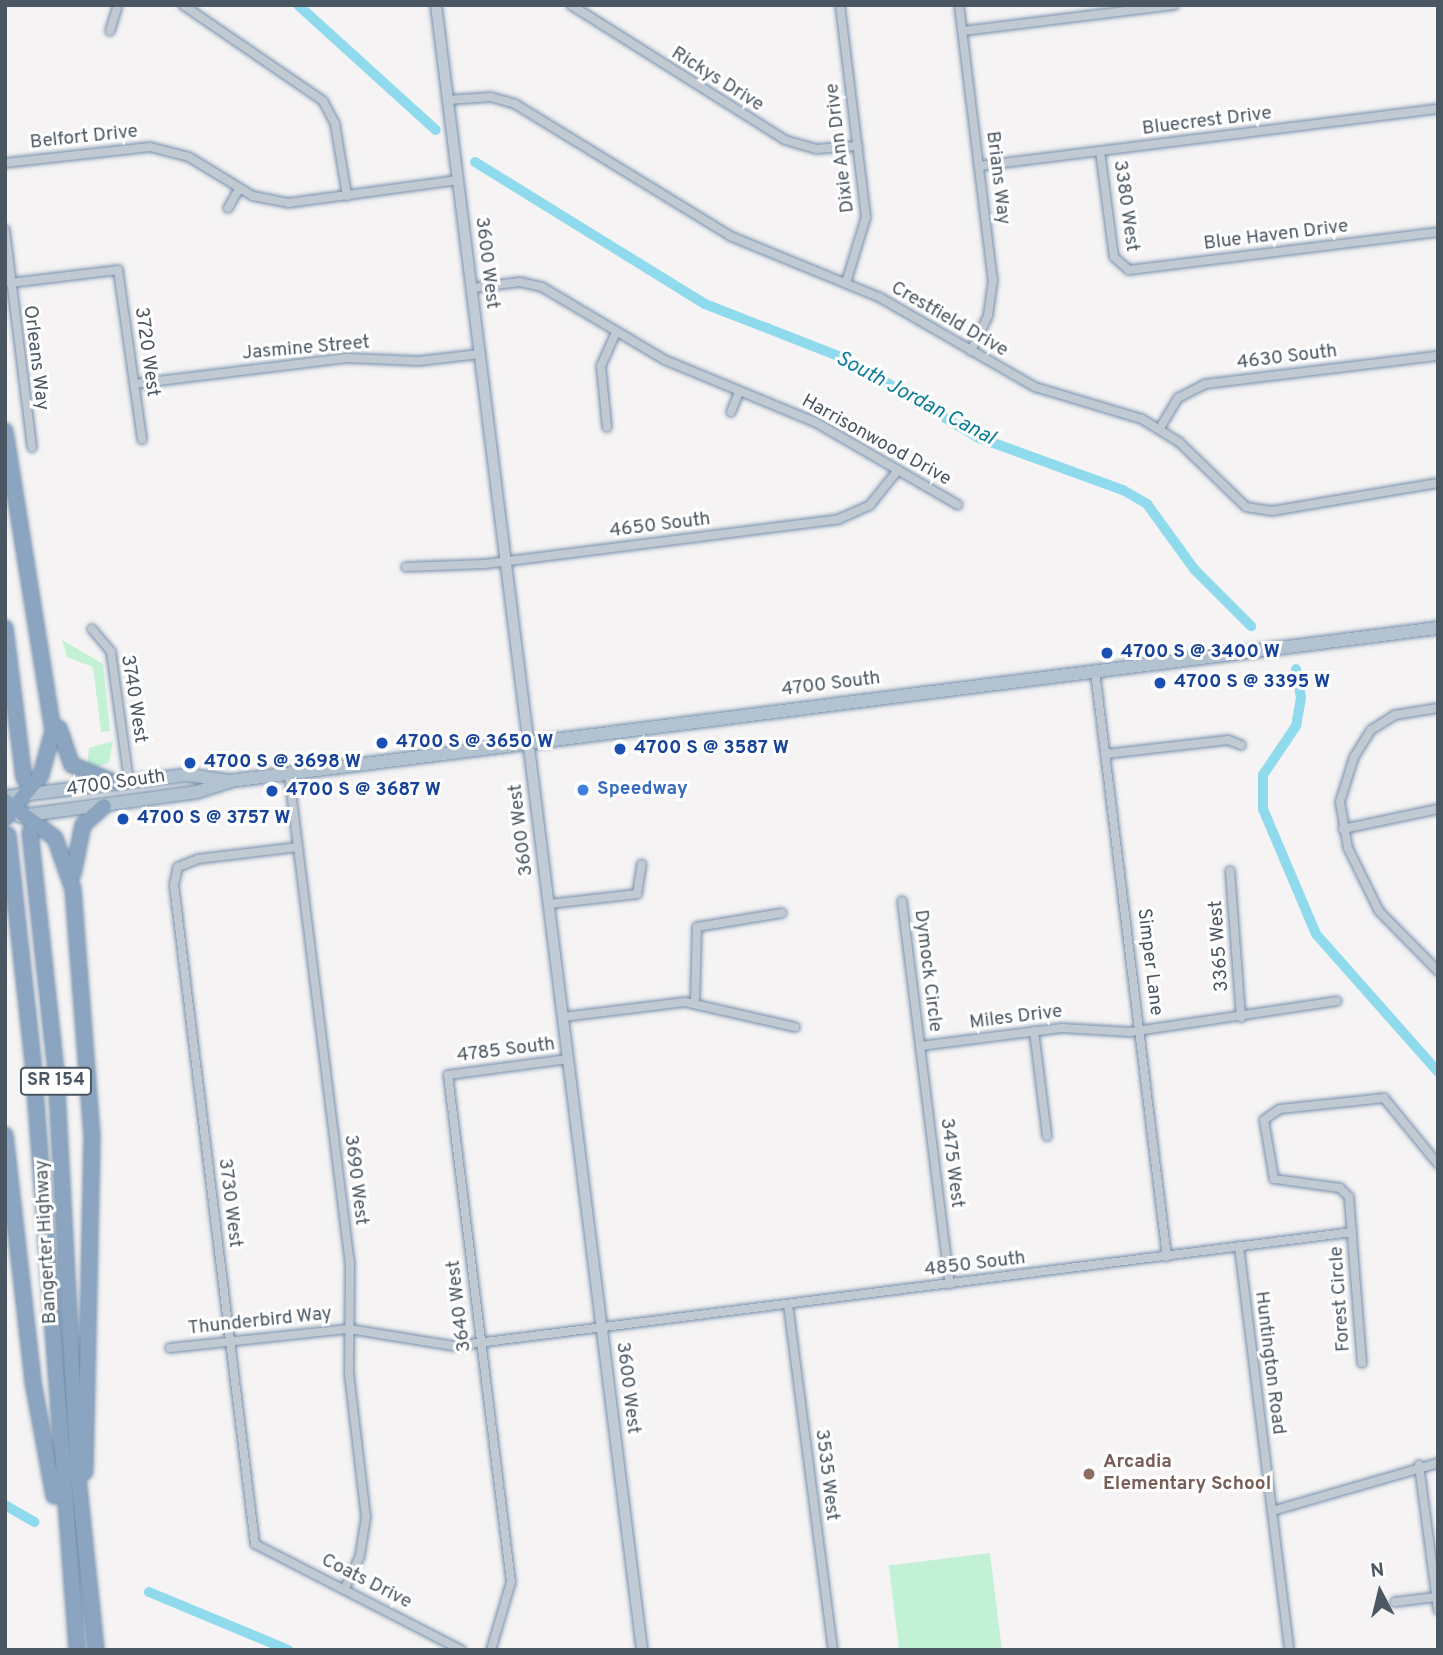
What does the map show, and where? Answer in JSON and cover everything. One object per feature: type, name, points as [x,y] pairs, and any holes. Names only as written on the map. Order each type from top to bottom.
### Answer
[{"type":"highway","points":[[5,431],[49,696],[68,760],[80,771],[123,782]]},
{"type":"highway","points":[[5,628],[25,787]]},
{"type":"highway","points":[[5,818],[9,801],[25,787],[51,749],[49,696]]},
{"type":"highway","points":[[9,801],[31,815],[58,842],[73,889]]},
{"type":"highway","points":[[82,1525],[92,1138],[73,889],[83,825],[104,806]]},
{"type":"highway","name":"Bangerter Highway","points":[[30,832],[56,1073],[82,1525],[96,1650]]},
{"type":"highway","name":"Bangerter Highway","points":[[8,835],[35,1089],[68,1563],[77,1650]]},
{"type":"highway","points":[[5,1135],[38,1411],[68,1563]]},
{"type":"main road","name":"4700 South","points":[[5,818],[104,806],[230,781],[1438,628]]},
{"type":"main road","name":"4700 South","points":[[25,787],[123,782],[188,775],[230,781]]},
{"type":"street","points":[[110,30],[118,5]]},
{"type":"street","points":[[183,5],[323,101],[335,124],[347,196]]},
{"type":"street","name":"3600 West","points":[[436,5],[642,1650]]},
{"type":"street","name":"Rickys Drive","points":[[571,5],[785,140],[816,149],[858,146]]},
{"type":"street","name":"Dixie Ann Drive","points":[[840,5],[865,226],[846,284]]},
{"type":"street","name":"Brians Way","points":[[959,5],[993,288],[971,351]]},
{"type":"street","points":[[962,31],[1174,5]]},
{"type":"street","name":"Crestfield Drive","points":[[448,100],[491,97],[515,104],[714,228],[846,284],[1046,392],[1123,411],[1160,428],[1234,500],[1259,511],[1438,483]]},
{"type":"street","name":"Bluecrest Drive","points":[[979,166],[1438,109]]},
{"type":"street","name":"Belfort Drive","points":[[5,163],[150,147],[189,158],[239,189],[279,202],[347,196],[458,180]]},
{"type":"street","name":"3380 West","points":[[1100,151],[1119,266]]},
{"type":"street","points":[[228,208],[239,189]]},
{"type":"street","name":"Orleans Way","points":[[5,230],[33,447]]},
{"type":"street","name":"Blue Haven Drive","points":[[1119,266],[1134,270],[1438,232]]},
{"type":"street","name":"3720 West","points":[[10,283],[118,270],[142,439]]},
{"type":"street","name":"Harrisonwood Drive","points":[[472,288],[536,285],[616,332],[739,391],[815,422],[958,505]]},
{"type":"street","points":[[607,427],[602,360],[616,332]]},
{"type":"street","name":"Jasmine Street","points":[[134,384],[346,358],[419,361],[480,354]]},
{"type":"street","name":"4630 South","points":[[1160,428],[1178,398],[1205,384],[1438,356]]},
{"type":"street","points":[[732,412],[739,391]]},
{"type":"street","name":"4650 South","points":[[406,567],[506,561],[839,519],[870,505],[898,470]]},
{"type":"street","name":"3740 West","points":[[92,629],[111,652],[123,782]]},
{"type":"street","name":"Simper Lane","points":[[1095,671],[1142,1030],[1167,1257]]},
{"type":"street","points":[[1438,708],[1395,715],[1365,736],[1342,790],[1343,829],[1379,911],[1438,971]]},
{"type":"street","points":[[1106,754],[1228,740],[1241,745]]},
{"type":"street","name":"3690 West","points":[[289,775],[349,1262],[349,1329],[366,1517],[360,1556],[345,1588]]},
{"type":"street","points":[[1343,829],[1438,809]]},
{"type":"street","name":"3730 West","points":[[256,1544],[174,885],[178,867],[198,859],[298,847]]},
{"type":"street","points":[[549,904],[637,894],[642,864]]},
{"type":"street","name":"3365 West","points":[[1230,871],[1241,1018]]},
{"type":"street","name":"Dymock Circle","points":[[902,901],[920,1046]]},
{"type":"street","points":[[695,1003],[697,927],[782,913]]},
{"type":"street","name":"Miles Drive","points":[[920,1046],[1034,1031],[1142,1030],[1241,1018],[1337,1001]]},
{"type":"street","points":[[563,1017],[695,1003],[795,1027]]},
{"type":"street","points":[[1034,1031],[1047,1136]]},
{"type":"street","name":"3475 West","points":[[920,1046],[950,1284]]},
{"type":"street","name":"4785 South","points":[[448,1075],[568,1059]]},
{"type":"street","name":"3640 West","points":[[448,1075],[505,1533],[510,1598],[491,1650]]},
{"type":"street","name":"Forest Circle","points":[[1362,1363],[1352,1232],[1345,1191],[1274,1179],[1264,1120],[1280,1109],[1384,1098],[1438,1164]]},
{"type":"street","name":"4850 South","points":[[602,1326],[1352,1232]]},
{"type":"street","name":"Huntington Road","points":[[1239,1246],[1289,1650]]},
{"type":"street","name":"3535 West","points":[[788,1304],[833,1650]]},
{"type":"street","name":"Thunderbird Way","points":[[170,1348],[349,1329],[429,1343],[480,1342],[602,1326]]},
{"type":"street","points":[[1272,1511],[1330,1498],[1419,1465],[1438,1463]]},
{"type":"street","points":[[1419,1465],[1438,1610]]},
{"type":"street","name":"Coats Drive","points":[[256,1544],[461,1650]]},
{"type":"street","points":[[1395,1602],[1436,1597]]},
{"type":"green space","points":[[62,640],[103,664],[110,731],[101,732],[93,667],[67,657]]},
{"type":"green space","points":[[113,741],[109,763],[87,770],[89,748]]},
{"type":"green space","points":[[990,1553],[1002,1650],[899,1650],[889,1565]]},
{"type":"waterway","name":"South Jordan Canal","points":[[298,5],[436,130]]},
{"type":"waterway","name":"South Jordan Canal","points":[[475,162],[705,304],[849,360],[977,437],[1123,490],[1147,504],[1194,569],[1251,626]]},
{"type":"waterway","name":"South Jordan Canal","points":[[1296,669],[1301,698],[1296,726],[1263,775],[1263,809],[1316,934],[1438,1072]]},
{"type":"waterway","points":[[5,1505],[35,1522]]},
{"type":"waterway","points":[[149,1592],[288,1650]]},
{"type":"place","name":"4700 S @ 3400 W","points":[[1107,653]]},
{"type":"place","name":"4700 S @ 3395 W","points":[[1160,683]]},
{"type":"place","name":"4700 S @ 3650 W","points":[[382,743]]},
{"type":"place","name":"4700 S @ 3587 W","points":[[620,749]]},
{"type":"place","name":"4700 S @ 3698 W","points":[[190,763]]},
{"type":"place","name":"Speedway","points":[[583,790]]},
{"type":"place","name":"4700 S @ 3687 W","points":[[272,791]]},
{"type":"place","name":"4700 S @ 3757 W","points":[[123,819]]},
{"type":"place","name":"Arcadia Elementary School","points":[[1089,1474]]}]
